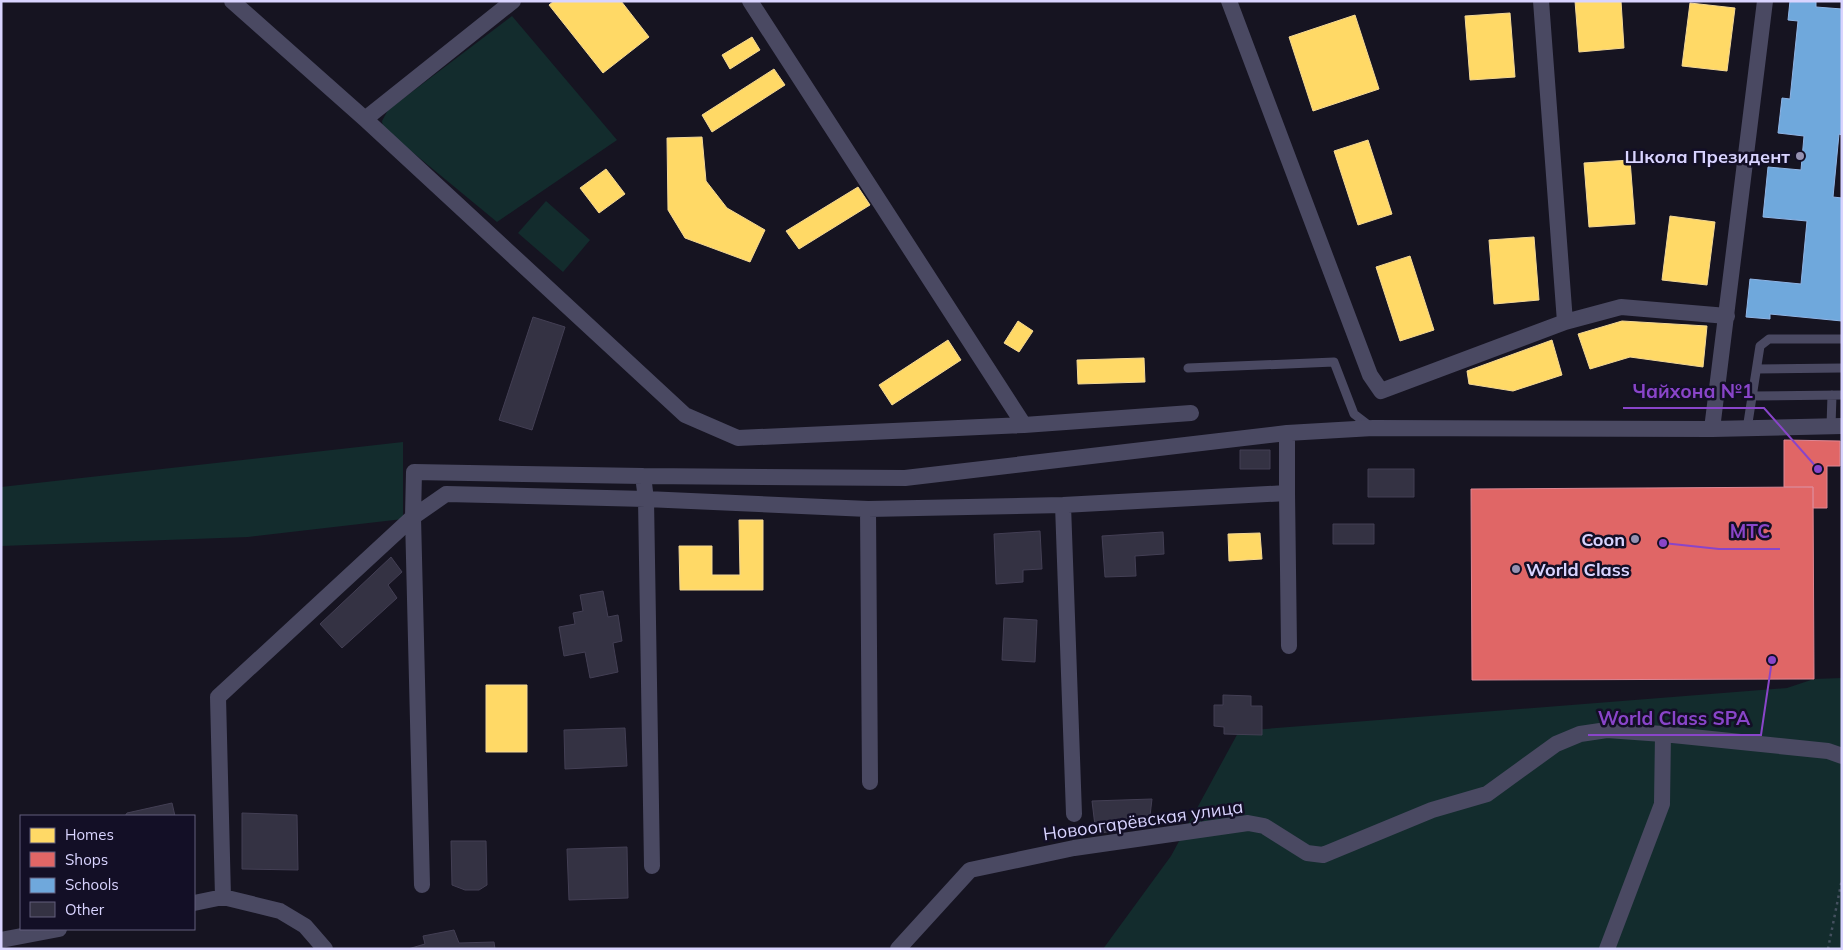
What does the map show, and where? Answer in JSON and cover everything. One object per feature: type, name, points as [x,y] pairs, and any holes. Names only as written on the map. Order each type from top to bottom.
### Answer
[{"type":"street","points":[[232,1],[365,119],[685,415],[738,438],[1024,425],[1191,413]]},
{"type":"street","points":[[365,119],[513,1]]},
{"type":"street","points":[[750,1],[1024,425]]},
{"type":"street","points":[[1229,1],[1370,375],[1381,391],[1565,322],[1621,307],[1727,316]]},
{"type":"street","points":[[1541,1],[1565,322]]},
{"type":"street","points":[[1712,429],[1765,1]]},
{"type":"street","points":[[422,885],[413,517],[414,472],[905,478],[1288,433],[1373,428],[1747,429],[1836,426]]},
{"type":"street","points":[[1288,433],[1289,646]]},
{"type":"street","points":[[643,476],[646,499],[652,866]]},
{"type":"street","points":[[223,897],[218,697],[413,517],[446,494],[646,499],[868,509],[1063,505],[1287,493]]},
{"type":"street","points":[[1063,505],[1074,814]]},
{"type":"street","points":[[868,509],[870,782]]},
{"type":"street","name":"Новоогарёвская улица","points":[[898,949],[970,870],[1074,848],[1248,823],[1264,826],[1307,853],[1323,855],[1432,810],[1487,794],[1556,744],[1580,734],[1607,730],[1663,734],[1828,751],[1842,756]]},
{"type":"street","points":[[1607,949],[1662,804],[1663,734]]},
{"type":"street","points":[[195,903],[223,897],[280,911],[305,926],[325,949]]},
{"type":"street","points":[[1,940],[55,930]]},
{"type":"lane","points":[[1747,429],[1760,346],[1769,340],[1842,340]]},
{"type":"lane","points":[[1188,368],[1334,362],[1354,414],[1373,428]]},
{"type":"lane","points":[[1757,369],[1842,368]]},
{"type":"lane","points":[[1752,396],[1837,395],[1836,426]]},
{"type":"path","points":[[1828,949],[1842,879]]},
{"type":"green space","points":[[512,16],[617,140],[497,222],[388,132],[383,127],[382,121],[388,110]]},
{"type":"green space","points":[[546,201],[590,240],[563,272],[518,233]]},
{"type":"green space","points":[[403,442],[403,519],[248,537],[1,546],[1,487]]},
{"type":"green space","points":[[1842,678],[1842,949],[1103,949],[1171,856],[1239,731],[1787,688],[1814,679]]},
{"type":"building: Homes","points":[[554,1],[621,1],[649,37],[603,73],[549,5]]},
{"type":"building: Homes","points":[[1575,1],[1621,1],[1624,48],[1579,52]]},
{"type":"building: Homes","points":[[1690,3],[1735,8],[1727,71],[1682,66]]},
{"type":"building: Homes","points":[[1510,13],[1515,77],[1470,80],[1465,16]]},
{"type":"building: Homes","points":[[1355,15],[1379,89],[1313,111],[1289,37]]},
{"type":"building: Homes","points":[[752,37],[760,50],[730,69],[722,55]]},
{"type":"building: Homes","points":[[774,69],[785,85],[712,132],[702,115]]},
{"type":"building: Homes","points":[[702,137],[706,181],[727,208],[765,230],[750,262],[685,238],[668,210],[667,138]]},
{"type":"building: Homes","points":[[1368,140],[1392,214],[1358,225],[1334,151]]},
{"type":"building: Homes","points":[[1630,160],[1635,224],[1589,227],[1584,163]]},
{"type":"building: Homes","points":[[606,169],[625,194],[599,213],[580,188]]},
{"type":"building: Homes","points":[[858,187],[870,205],[799,249],[786,231]]},
{"type":"building: Homes","points":[[1670,216],[1715,222],[1707,285],[1662,280]]},
{"type":"building: Homes","points":[[1534,237],[1539,300],[1494,304],[1489,240]]},
{"type":"building: Homes","points":[[1410,256],[1434,330],[1400,341],[1376,267]]},
{"type":"building: Homes","points":[[1018,321],[1033,331],[1019,352],[1004,343]]},
{"type":"building: Homes","points":[[1622,321],[1707,326],[1703,367],[1630,357],[1590,369],[1578,334]]},
{"type":"building: Homes","points":[[948,340],[961,360],[892,405],[879,385]]},
{"type":"building: Homes","points":[[1552,340],[1562,375],[1513,391],[1469,384],[1467,371]]},
{"type":"building: Homes","points":[[1144,358],[1145,382],[1078,384],[1077,360]]},
{"type":"building: Homes","points":[[739,520],[763,520],[763,590],[680,590],[679,546],[712,546],[712,575],[740,575]]},
{"type":"building: Homes","points":[[1260,533],[1262,559],[1229,561],[1228,534]]},
{"type":"building: Homes","points":[[486,685],[527,685],[527,752],[486,752]]},
{"type":"building: Shops","points":[[1784,440],[1840,441],[1840,466],[1827,466],[1827,508],[1813,508],[1813,487],[1784,487]]},
{"type":"building: Shops","points":[[1813,487],[1814,679],[1472,680],[1471,489]]},
{"type":"building: Schools","points":[[1790,1],[1816,1],[1816,7],[1842,9],[1842,135],[1839,134],[1833,197],[1842,198],[1842,321],[1770,314],[1770,319],[1746,317],[1750,279],[1801,284],[1807,221],[1763,217],[1768,167],[1801,170],[1804,136],[1778,133],[1782,98],[1790,99],[1798,21],[1788,20]]},
{"type":"building: Other","points":[[533,317],[565,327],[532,430],[499,420]]},
{"type":"building: Other","points":[[1240,450],[1270,450],[1270,469],[1240,469]]},
{"type":"building: Other","points":[[1368,469],[1414,469],[1414,497],[1368,497]]},
{"type":"building: Other","points":[[1333,524],[1374,524],[1374,544],[1333,544]]},
{"type":"building: Other","points":[[1040,531],[1042,569],[1023,570],[1023,582],[996,584],[994,534]]},
{"type":"building: Other","points":[[1163,532],[1164,554],[1135,556],[1136,576],[1105,577],[1102,536]]},
{"type":"building: Other","points":[[391,557],[402,572],[388,585],[397,598],[342,648],[320,624]]},
{"type":"building: Other","points":[[603,591],[608,617],[618,615],[622,641],[613,643],[618,672],[590,678],[585,652],[564,656],[559,627],[575,624],[573,613],[583,611],[580,595]]},
{"type":"building: Other","points":[[1004,618],[1037,620],[1035,662],[1002,660]]},
{"type":"building: Other","points":[[1223,695],[1251,696],[1251,706],[1262,706],[1262,735],[1224,734],[1224,727],[1214,726],[1214,705],[1223,705]]},
{"type":"building: Other","points":[[625,728],[627,766],[565,769],[564,730]]},
{"type":"building: Other","points":[[1152,799],[1149,824],[1096,834],[1092,801]]},
{"type":"building: Other","points":[[172,803],[175,815],[126,815],[127,813]]},
{"type":"building: Other","points":[[242,813],[297,815],[298,870],[242,869]]},
{"type":"building: Other","points":[[451,841],[486,841],[487,885],[479,890],[465,890],[452,885]]},
{"type":"building: Other","points":[[627,847],[628,898],[569,900],[567,849]]},
{"type":"building: Other","points":[[454,930],[459,943],[494,942],[495,949],[408,949],[425,944],[423,936]]},
{"type":"place","name":"Школа Президент","points":[[1800,156]]},
{"type":"place","name":"Чайхона №1","points":[[1818,469]]},
{"type":"place","name":"Coon","points":[[1635,539]]},
{"type":"place","name":"МТС","points":[[1663,543]]},
{"type":"place","name":"World Class","points":[[1516,569]]},
{"type":"place","name":"World Class SPA","points":[[1772,660]]}]
